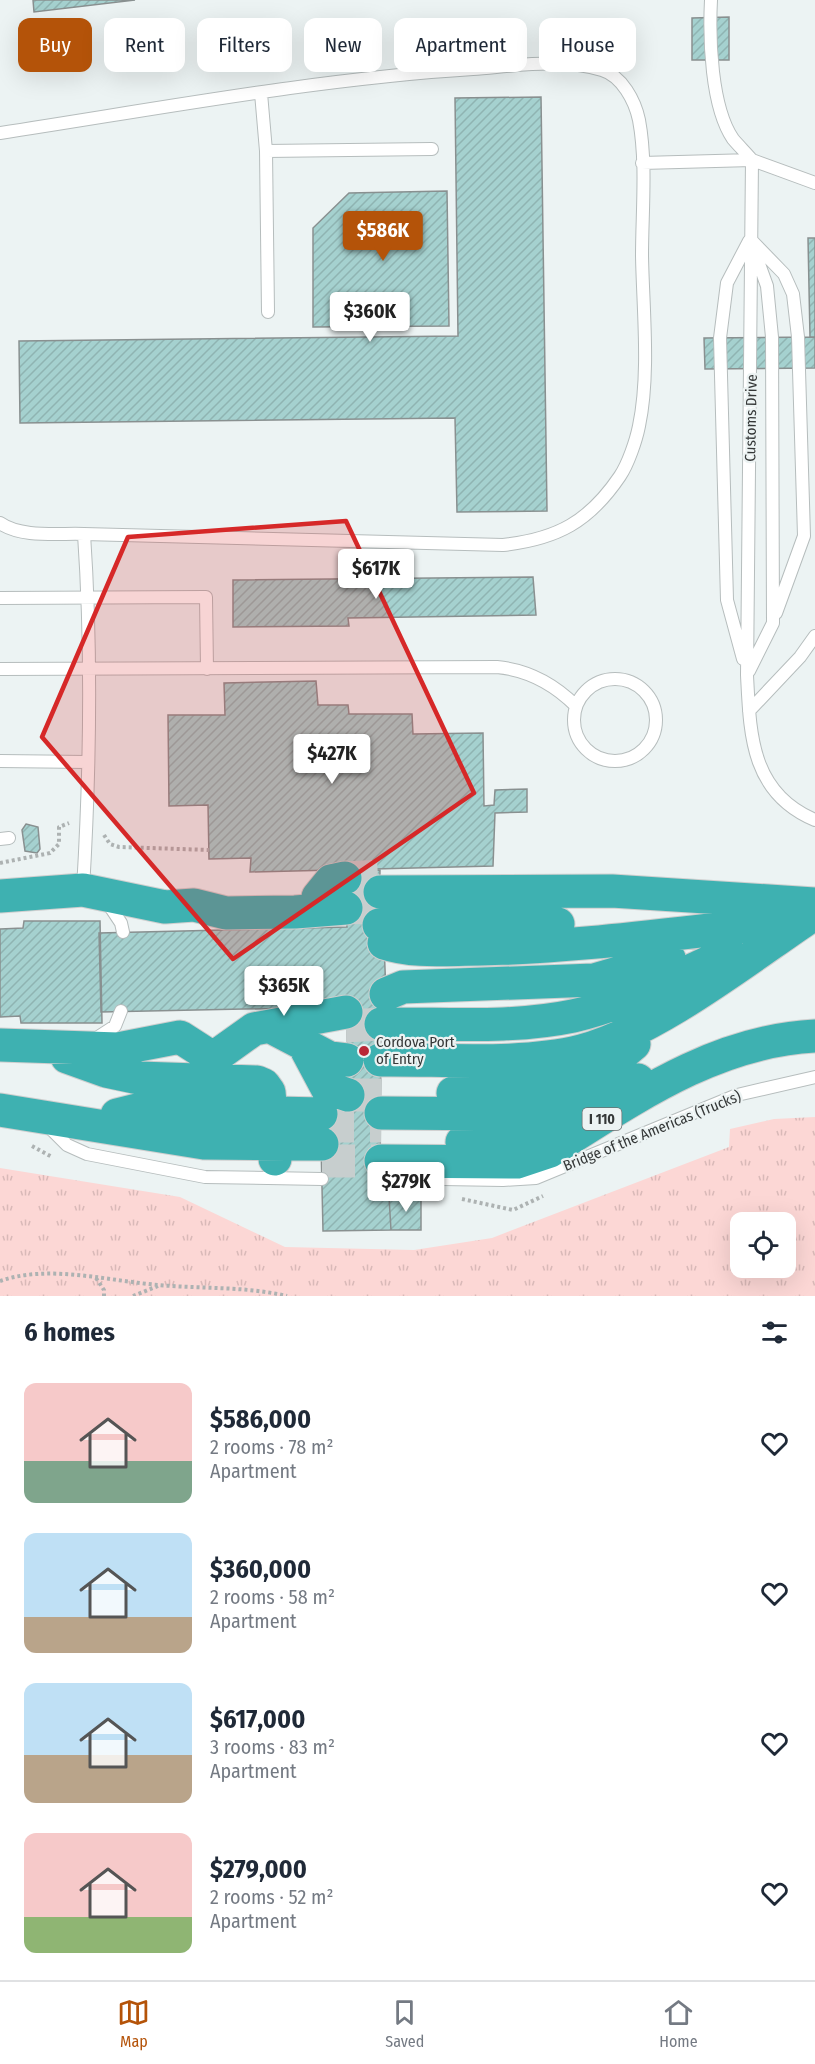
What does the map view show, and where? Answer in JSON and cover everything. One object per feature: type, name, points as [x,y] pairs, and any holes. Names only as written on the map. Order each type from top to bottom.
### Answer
[{"type":"highway","points":[[733,912],[646,879],[518,873],[381,909],[405,950],[518,948],[631,940],[733,912],[812,914]]},
{"type":"highway","points":[[0,896],[92,891],[165,907],[194,906],[226,913],[333,902]]},
{"type":"highway","points":[[381,1085],[580,1051],[610,1041],[684,1001],[812,914]]},
{"type":"highway","points":[[381,1085],[507,1022],[572,1016],[602,1007],[673,978],[812,914]]},
{"type":"highway","points":[[381,1085],[403,987],[594,980],[812,914]]},
{"type":"highway","points":[[381,1085],[490,1091],[564,1083],[595,1072],[619,1058],[634,1044],[681,1019],[718,994],[753,956]]},
{"type":"highway","points":[[271,1027],[309,1037],[347,1051]]},
{"type":"highway","points":[[0,1045],[133,1048],[168,1037],[180,1037],[208,1055],[219,1054],[254,1029],[271,1027],[304,1032],[331,1041],[347,1051]]},
{"type":"highway","name":"I 110","points":[[381,1085],[508,1114],[545,1111],[642,1079],[765,1043],[815,1036]]},
{"type":"highway","points":[[309,1037],[329,1068],[335,1072],[347,1051]]},
{"type":"highway","points":[[35,1046],[106,1071],[139,1078],[257,1082],[264,1085],[269,1092],[273,1134]]},
{"type":"highway","name":"I 110","points":[[381,1085],[482,1142],[514,1138],[578,1119],[710,1060]]},
{"type":"highway","name":"I 110","points":[[381,1085],[517,1162],[550,1150],[664,1080]]},
{"type":"highway","points":[[0,1110],[74,1121],[119,1140],[201,1156],[273,1134],[321,1145]]},
{"type":"highway","points":[[74,1121],[117,1115],[204,1123],[273,1134],[321,1145]]},
{"type":"lane","points":[[711,0],[711,61],[719,103],[732,137],[752,160]]},
{"type":"lane","points":[[0,133],[261,93],[450,70],[552,64],[605,70],[627,89],[639,119],[642,163],[643,386],[639,428],[621,474],[591,510],[566,530],[537,541],[503,544],[84,534],[30,532],[6,527],[0,523]]},
{"type":"lane","points":[[261,93],[266,151],[268,312]]},
{"type":"lane","points":[[266,151],[432,149]]},
{"type":"lane","points":[[642,163],[752,160],[811,181],[815,193]]},
{"type":"lane","name":"Customs Drive","points":[[752,160],[747,675],[752,744],[763,775],[783,800],[801,814],[815,820]]},
{"type":"lane","points":[[750,239],[767,286],[772,337],[773,623]]},
{"type":"lane","points":[[747,675],[773,623],[804,536],[798,337],[793,294],[784,274],[750,239]]},
{"type":"lane","points":[[747,675],[727,600],[720,338],[727,283],[750,239]]},
{"type":"lane","points":[[84,534],[88,598],[87,762],[92,891],[121,923],[123,932]]},
{"type":"lane","points":[[0,598],[206,597],[207,669]]},
{"type":"lane","points":[[749,711],[800,657],[815,636]]},
{"type":"lane","points":[[0,669],[508,668],[558,688],[576,706]]},
{"type":"lane","points":[[613,678],[629,681],[643,689],[652,702],[657,718],[654,734],[646,748],[633,758],[617,762],[602,759],[588,751],[578,738],[574,722],[576,706],[584,692],[597,682],[613,678]]},
{"type":"lane","points":[[0,761],[87,762]]},
{"type":"lane","points":[[81,1047],[115,1026],[121,1011]]},
{"type":"lane","name":"Bridge of the Americas (Trucks)","points":[[381,1085],[503,1180],[536,1178],[737,1095],[815,1077]]},
{"type":"lane","points":[[38,1116],[68,1145],[87,1154],[205,1177],[321,1145]]},
{"type":"path","points":[[0,1281],[32,1273],[160,1285],[259,1290],[287,1296]]},
{"type":"path","points":[[96,1278],[104,1290],[104,1296]]},
{"type":"path","points":[[133,1296],[160,1285]]},
{"type":"highlighted area","points":[[346,521],[474,793],[233,959],[42,737],[128,537]]},
{"type":"green space","points":[[815,1117],[815,1296],[0,1296],[0,1168],[180,1197],[285,1247],[414,1250],[492,1238],[729,1147],[730,1129],[774,1119]]},
{"type":"building","points":[[33,0],[135,0],[34,12]]},
{"type":"building","points":[[729,17],[729,60],[692,60],[692,18]]},
{"type":"building","points":[[541,97],[547,511],[457,512],[455,418],[20,423],[19,341],[458,336],[455,98]]},
{"type":"building","points":[[447,191],[449,326],[313,327],[313,228],[349,193]]},
{"type":"building","points":[[808,238],[815,238],[815,337],[810,337]]},
{"type":"building","points":[[815,337],[815,368],[705,369],[704,338]]},
{"type":"building","points":[[533,577],[536,615],[348,618],[349,626],[233,627],[233,580]]},
{"type":"building","points":[[316,681],[318,705],[348,705],[349,714],[412,714],[413,734],[483,733],[484,806],[494,805],[495,790],[527,789],[527,812],[495,813],[493,866],[250,872],[251,858],[209,859],[208,805],[169,806],[168,715],[225,715],[224,683]]},
{"type":"building","points":[[26,824],[38,827],[40,849],[37,853],[25,851],[22,830]]},
{"type":"building","name":"Cordova Port of Entry","points":[[380,870],[379,925],[384,943],[386,994],[381,1024],[380,1196],[389,1197],[391,1230],[323,1231],[320,1100],[348,1101],[347,1007],[101,1012],[99,933],[347,927],[345,872]]},
{"type":"building","points":[[24,921],[100,921],[102,1023],[21,1023],[20,1016],[0,1017],[0,929],[23,928]]},
{"type":"building","points":[[421,1196],[421,1230],[391,1230],[389,1197]]},
{"type":"tunnel","points":[[345,878],[380,876]]},
{"type":"tunnel","points":[[346,908],[379,907]]},
{"type":"tunnel","points":[[346,1026],[381,1024]]},
{"type":"tunnel","points":[[348,1095],[381,1095]]},
{"type":"tunnel","points":[[321,1126],[381,1126]]},
{"type":"tunnel","points":[[322,1161],[381,1161]]},
{"type":"place","name":"Cordova Port of Entry","points":[[364,1051]]}]
